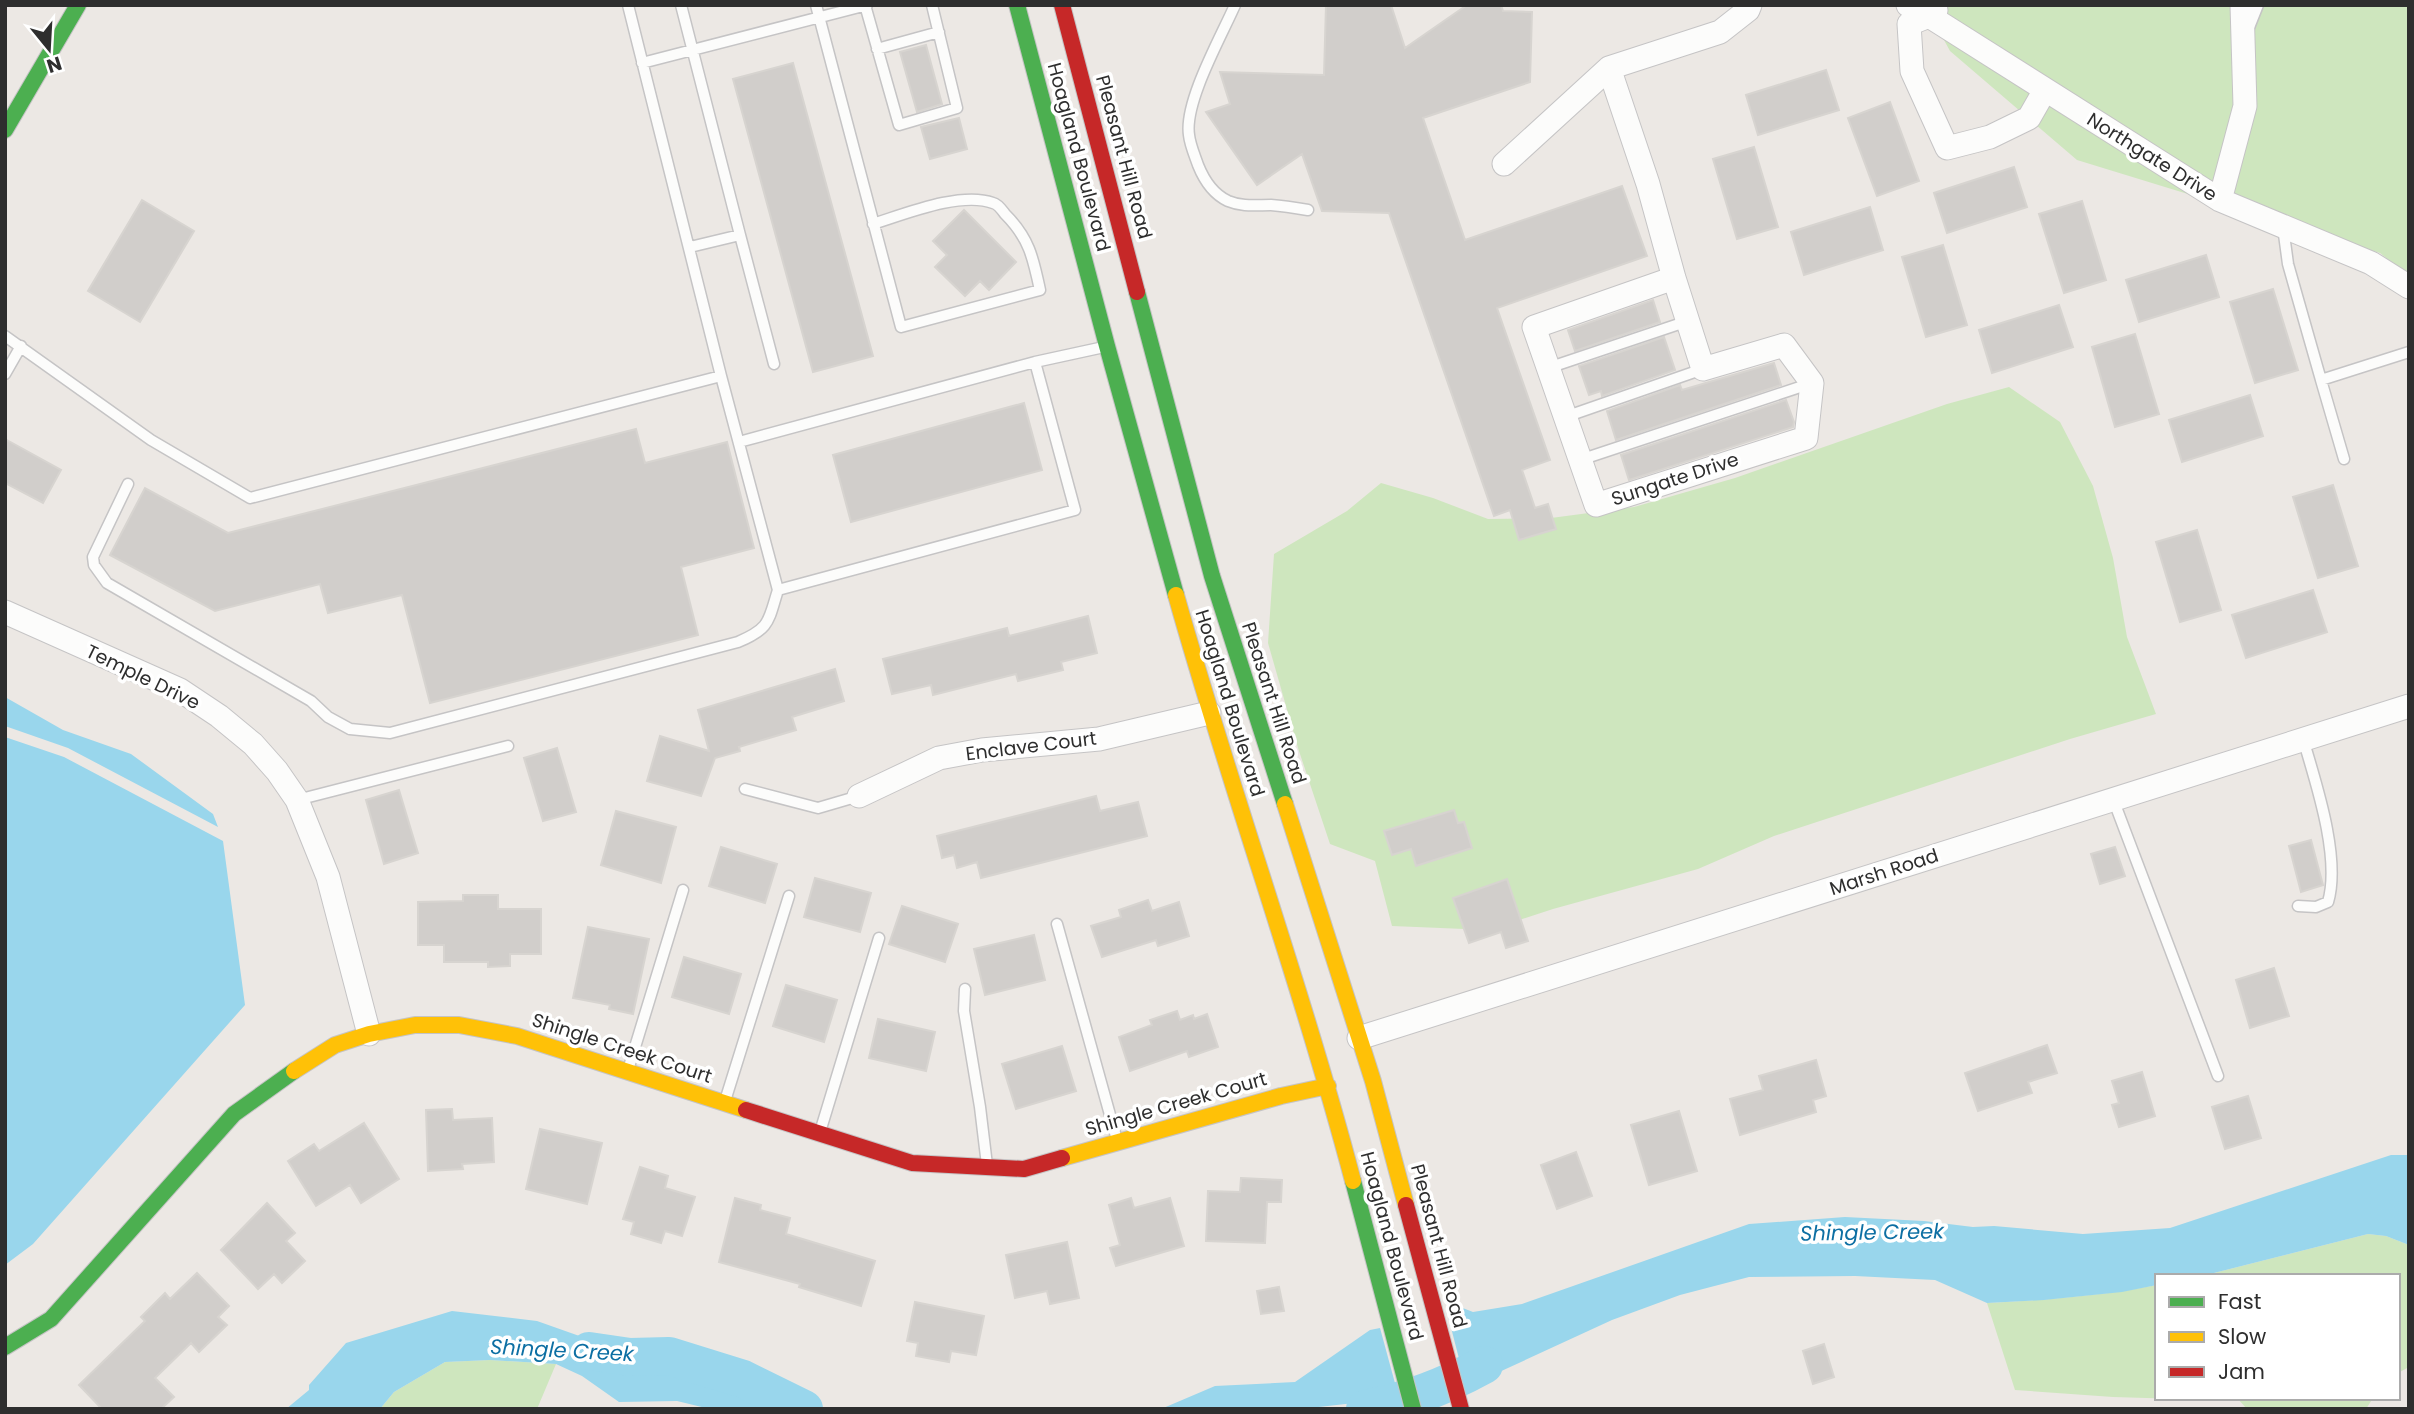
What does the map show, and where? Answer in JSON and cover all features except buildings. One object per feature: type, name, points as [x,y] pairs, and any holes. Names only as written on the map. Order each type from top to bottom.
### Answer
[{"type":"main road","points":[[5,130],[78,5]]},
{"type":"main road","name":"Hoagland Boulevard","points":[[1017,5],[1107,346],[1209,713],[1328,1086],[1413,1409]]},
{"type":"main road","name":"Pleasant Hill Road","points":[[1062,5],[1212,576],[1350,1032],[1391,1148],[1461,1409]]},
{"type":"main road","points":[[1284,947],[1315,997]]},
{"type":"main road","name":"Shingle Creek Court","points":[[5,1347],[51,1319],[234,1114],[335,1045],[369,1034],[415,1025],[459,1025],[517,1036],[912,1163],[1024,1170],[1281,1096],[1328,1086]]},
{"type":"main road","points":[[1328,1086],[1348,1097]]},
{"type":"main road","points":[[1363,1109],[1391,1148]]},
{"type":"street","points":[[1504,164],[1609,68],[1720,32],[1748,10],[1750,5]]},
{"type":"street","name":"Northgate Drive","points":[[1908,5],[1935,11],[2045,90],[2220,200],[2371,263],[2409,287]]},
{"type":"street","points":[[2220,200],[2245,106],[2242,5]]},
{"type":"street","points":[[1935,11],[1909,24],[1912,71],[1947,148],[1990,137],[2029,118],[2045,90]]},
{"type":"street","points":[[1609,68],[1648,184],[1703,369],[1784,345],[1812,383]]},
{"type":"street","name":"Sungate Drive","points":[[1674,278],[1534,327],[1595,505],[1806,438],[1812,383]]},
{"type":"street","name":"Temple Drive","points":[[5,612],[190,697],[219,716],[253,744],[277,771],[296,800],[328,877],[369,1034]]},
{"type":"street","name":"Marsh Road","points":[[1350,1032],[2409,706]]},
{"type":"street","name":"Enclave Court","points":[[859,796],[939,758],[982,750],[1099,739],[1209,713]]},
{"type":"lane","points":[[128,484],[93,557],[94,565],[107,583],[311,701],[328,717],[350,729],[390,733],[738,642],[755,635],[767,625],[778,590],[628,5]]},
{"type":"lane","points":[[681,5],[774,364]]},
{"type":"lane","points":[[816,5],[873,224],[901,327],[1040,290],[1033,254],[1020,229],[995,203],[964,200],[932,205],[873,224]]},
{"type":"lane","points":[[642,63],[865,5],[899,125],[957,108],[932,5]]},
{"type":"lane","points":[[1235,5],[1193,100],[1188,134],[1194,155],[1202,176],[1214,192],[1229,201],[1247,206],[1270,205],[1308,210]]},
{"type":"lane","points":[[2243,42],[2258,5]]},
{"type":"lane","points":[[877,49],[939,33]]},
{"type":"lane","points":[[2283,227],[2288,264],[2344,459]]},
{"type":"lane","points":[[690,247],[740,235]]},
{"type":"lane","points":[[1548,368],[1688,321]]},
{"type":"lane","points":[[5,336],[151,440],[250,498],[721,376]]},
{"type":"lane","points":[[5,374],[21,346]]},
{"type":"lane","points":[[739,442],[1035,362],[1107,346]]},
{"type":"lane","points":[[2321,380],[2409,352]]},
{"type":"lane","points":[[778,590],[1075,510],[1035,362]]},
{"type":"lane","points":[[1564,416],[1703,369]]},
{"type":"lane","points":[[1580,460],[1812,383]]},
{"type":"lane","points":[[2298,906],[2316,907],[2328,902],[2332,887],[2319,792],[2303,739]]},
{"type":"lane","points":[[296,800],[508,746]]},
{"type":"lane","points":[[745,789],[818,808],[859,796]]},
{"type":"lane","points":[[2113,799],[2218,1076]]},
{"type":"lane","points":[[628,1072],[683,890]]},
{"type":"lane","points":[[724,1104],[789,896]]},
{"type":"lane","points":[[1058,923],[1118,1143]]},
{"type":"lane","points":[[819,1135],[879,939]]},
{"type":"lane","points":[[965,989],[964,1011],[987,1167]]},
{"type":"green space","points":[[1925,5],[2409,5],[2409,276],[2380,253],[2077,160],[1950,51]]},
{"type":"green space","points":[[2009,387],[2060,422],[2093,486],[2113,558],[2127,637],[2156,714],[2070,739],[1774,836],[1698,869],[1553,909],[1489,930],[1392,926],[1375,861],[1330,844],[1298,748],[1268,643],[1274,554],[1347,511],[1381,483],[1433,498],[1488,519],[1551,518],[1634,507],[1735,478],[1947,404]]},
{"type":"green space","points":[[2368,1234],[2386,1236],[2409,1245],[2409,1367],[2400,1372],[2400,1274],[2210,1274]]},
{"type":"green space","points":[[2155,1285],[2155,1398],[2015,1390],[1987,1303],[2115,1292]]},
{"type":"green space","points":[[490,1360],[556,1364],[537,1409],[380,1409],[394,1392],[445,1362]]},
{"type":"green space","points":[[2239,1400],[2372,1400],[2366,1409],[2247,1409]]},
{"type":"water","points":[[5,697],[63,730],[131,754],[213,814],[218,827],[68,748],[5,726]]},
{"type":"water","points":[[5,737],[64,757],[223,841],[245,1005],[33,1244],[5,1265]]},
{"type":"water","points":[[2391,1155],[2409,1155],[2409,1245],[2386,1236],[2368,1234],[2210,1274],[2155,1274],[2155,1285],[2122,1292],[1987,1303],[1935,1280],[1855,1276],[1749,1277],[1680,1295],[1612,1320],[1497,1373],[1465,1382],[1446,1308],[1455,1305],[1473,1312],[1522,1304],[1749,1224],[1845,1217],[2083,1234],[2170,1228]]},
{"type":"water","points":[[452,1311],[537,1321],[636,1356],[714,1369],[785,1389],[825,1409],[710,1409],[677,1401],[619,1402],[582,1376],[556,1364],[490,1360],[445,1362],[394,1392],[380,1409],[286,1409],[309,1390],[309,1385],[346,1343]]},
{"type":"water","points":[[1380,1328],[1399,1398],[1301,1409],[1161,1409],[1215,1386],[1295,1382],[1370,1330]]},
{"type":"waterway","name":"Shingle Creek","points":[[589,1351],[630,1357],[669,1356],[743,1379],[804,1409]]},
{"type":"waterway","name":"Shingle Creek","points":[[1365,1409],[1426,1392],[1484,1365]]},
{"type":"traffic: fast","points":[[5,130],[78,5]]},
{"type":"traffic: fast","points":[[1017,5],[1176,595]]},
{"type":"traffic: fast","points":[[1137,292],[1212,576],[1285,804]]},
{"type":"traffic: fast","points":[[5,1347],[51,1319],[234,1114],[294,1071]]},
{"type":"traffic: fast","points":[[1353,1181],[1413,1409]]},
{"type":"traffic: slow","points":[[1176,595],[1311,1034],[1353,1181]]},
{"type":"traffic: slow","points":[[1285,804],[1373,1081],[1406,1205]]},
{"type":"traffic: slow","points":[[294,1071],[335,1045],[369,1034],[415,1025],[459,1025],[517,1036],[746,1110]]},
{"type":"traffic: slow","points":[[1062,1158],[1281,1096],[1328,1086]]},
{"type":"traffic: jam","points":[[1062,5],[1137,292]]},
{"type":"traffic: jam","points":[[746,1110],[912,1163],[1024,1169],[1062,1158]]},
{"type":"traffic: jam","points":[[1406,1205],[1461,1409]]}]
